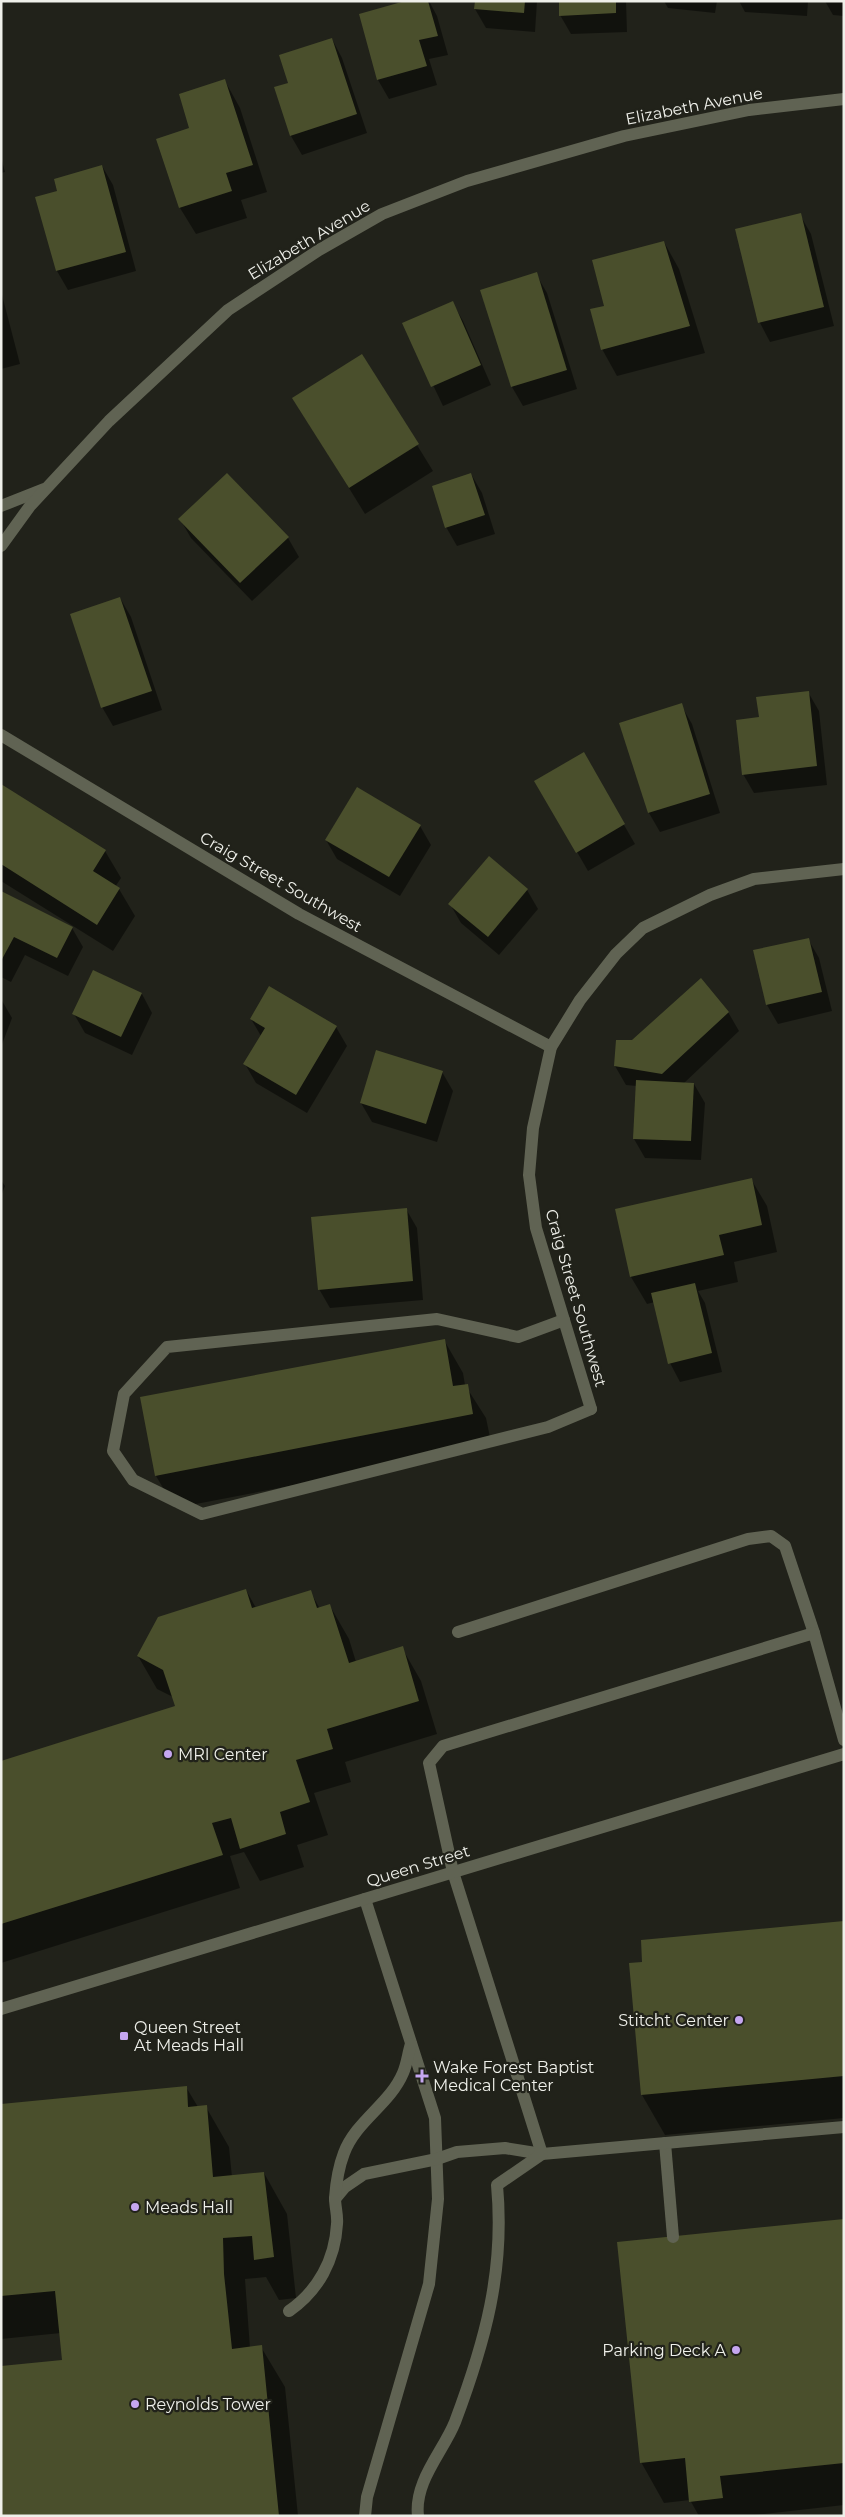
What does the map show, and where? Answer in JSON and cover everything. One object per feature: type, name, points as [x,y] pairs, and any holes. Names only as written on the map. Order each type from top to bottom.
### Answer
[{"type":"street","name":"Elizabeth Avenue","points":[[1,546],[30,506],[109,421],[228,310],[319,250],[382,214],[467,181],[624,136],[749,110],[844,99]]},
{"type":"street","points":[[1,506],[48,487]]},
{"type":"street","name":"Craig Street Southwest","points":[[1,735],[299,914],[551,1047]]},
{"type":"street","name":"Craig Street Southwest","points":[[564,1320],[518,1337],[437,1319],[167,1347],[124,1394],[113,1451],[133,1480],[202,1514],[548,1427],[591,1409],[564,1320],[536,1228],[529,1175],[533,1128],[551,1047],[580,1000],[616,954],[643,928],[710,895],[754,879],[844,869]]},
{"type":"street","points":[[458,1632],[748,1539],[771,1536],[785,1546],[814,1633],[844,1740]]},
{"type":"street","points":[[542,2154],[453,1872],[429,1763],[443,1746],[814,1633]]},
{"type":"street","name":"Queen Street","points":[[1,2009],[844,1754]]},
{"type":"street","points":[[365,1899],[435,2118],[438,2199],[429,2284],[367,2498],[365,2516]]},
{"type":"street","points":[[289,2311],[316,2285],[328,2267],[337,2224],[335,2199],[344,2152],[359,2128],[386,2098],[403,2074],[411,2044]]},
{"type":"street","points":[[335,2199],[345,2187],[364,2174],[436,2159],[457,2152],[505,2148],[542,2154],[844,2127]]},
{"type":"street","points":[[664,2143],[673,2236]]},
{"type":"street","points":[[418,2516],[421,2488],[454,2424],[485,2332],[500,2242],[497,2185],[542,2154]]},
{"type":"street","points":[[358,2516],[367,2498]]},
{"type":"building","points":[[405,1],[428,1],[438,36],[419,40],[427,66],[377,80],[359,14]]},
{"type":"building","points":[[475,1],[525,1],[524,13],[474,9]]},
{"type":"building","points":[[559,1],[616,1],[616,13],[559,16]]},
{"type":"building","points":[[332,38],[357,114],[290,136],[274,87],[288,83],[279,55]]},
{"type":"building","points":[[225,79],[253,165],[226,173],[232,191],[179,208],[156,139],[189,128],[179,94]]},
{"type":"building","points":[[102,165],[126,252],[56,271],[35,197],[57,191],[54,179]]},
{"type":"building","points":[[801,213],[824,307],[758,323],[735,229]]},
{"type":"building","points":[[664,241],[690,326],[601,350],[590,309],[604,306],[592,260]]},
{"type":"building","points":[[537,272],[567,370],[511,387],[480,290]]},
{"type":"building","points":[[453,301],[481,365],[431,387],[402,323]]},
{"type":"building","points":[[362,354],[419,444],[349,488],[292,398]]},
{"type":"building","points":[[227,473],[289,537],[240,583],[178,519]]},
{"type":"building","points":[[471,473],[485,515],[445,528],[432,486]]},
{"type":"building","points":[[120,597],[152,691],[101,708],[70,614]]},
{"type":"building","points":[[809,691],[817,766],[742,775],[736,720],[759,717],[756,697]]},
{"type":"building","points":[[682,703],[710,794],[648,813],[619,723]]},
{"type":"building","points":[[584,752],[625,824],[576,853],[534,781]]},
{"type":"building","points":[[1,784],[106,850],[93,871],[120,888],[97,925],[1,864]]},
{"type":"building","points":[[357,787],[421,825],[389,877],[325,840]]},
{"type":"building","points":[[489,856],[528,889],[488,937],[448,904]]},
{"type":"building","points":[[1,891],[73,927],[57,958],[14,937],[1,961]]},
{"type":"building","points":[[809,938],[822,992],[766,1005],[753,950]]},
{"type":"building","points":[[93,970],[142,993],[121,1037],[72,1014]]},
{"type":"building","points":[[701,978],[729,1012],[662,1074],[614,1066],[616,1040],[632,1040]]},
{"type":"building","points":[[269,986],[337,1026],[296,1095],[243,1064],[265,1028],[250,1019]]},
{"type":"building","points":[[376,1050],[443,1071],[426,1124],[360,1103]]},
{"type":"building","points":[[636,1080],[694,1083],[691,1141],[633,1139]]},
{"type":"building","points":[[752,1178],[762,1225],[719,1235],[724,1255],[630,1277],[615,1209]]},
{"type":"building","points":[[407,1208],[413,1281],[318,1290],[311,1217]]},
{"type":"building","points":[[695,1283],[712,1353],[668,1364],[651,1293]]},
{"type":"building","points":[[445,1339],[453,1386],[468,1384],[473,1414],[155,1476],[140,1397]]},
{"type":"building","name":"MRI Center","points":[[246,1589],[252,1608],[311,1590],[317,1608],[330,1604],[349,1663],[403,1646],[419,1701],[327,1729],[333,1749],[296,1760],[310,1802],[280,1812],[286,1834],[240,1849],[231,1818],[212,1823],[223,1855],[1,1924],[1,1761],[175,1706],[163,1670],[137,1656],[158,1617]]},
{"type":"building","name":"Stitcht Center","points":[[844,1921],[844,2076],[641,2095],[629,1963],[642,1962],[641,1940]]},
{"type":"building","points":[[187,2086],[188,2107],[207,2105],[213,2177],[264,2172],[274,2257],[254,2260],[252,2236],[223,2238],[224,2274],[232,2349],[262,2345],[279,2516],[1,2516],[1,2366],[62,2360],[55,2291],[1,2296],[1,2104]]},
{"type":"building","name":"Parking Deck A","points":[[844,2219],[844,2463],[720,2476],[723,2498],[689,2502],[685,2458],[640,2463],[617,2242]]},
{"type":"place","name":"MRI Center","points":[[168,1754]]},
{"type":"place","name":"Stitcht Center","points":[[739,2020]]},
{"type":"place","name":"Queen Street At Meads Hall","points":[[124,2036]]},
{"type":"place","name":"Wake Forest Baptist Medical Center","points":[[422,2076]]},
{"type":"place","name":"Meads Hall","points":[[135,2207]]},
{"type":"place","name":"Parking Deck A","points":[[736,2350]]},
{"type":"place","name":"Reynolds Tower","points":[[135,2404]]}]
